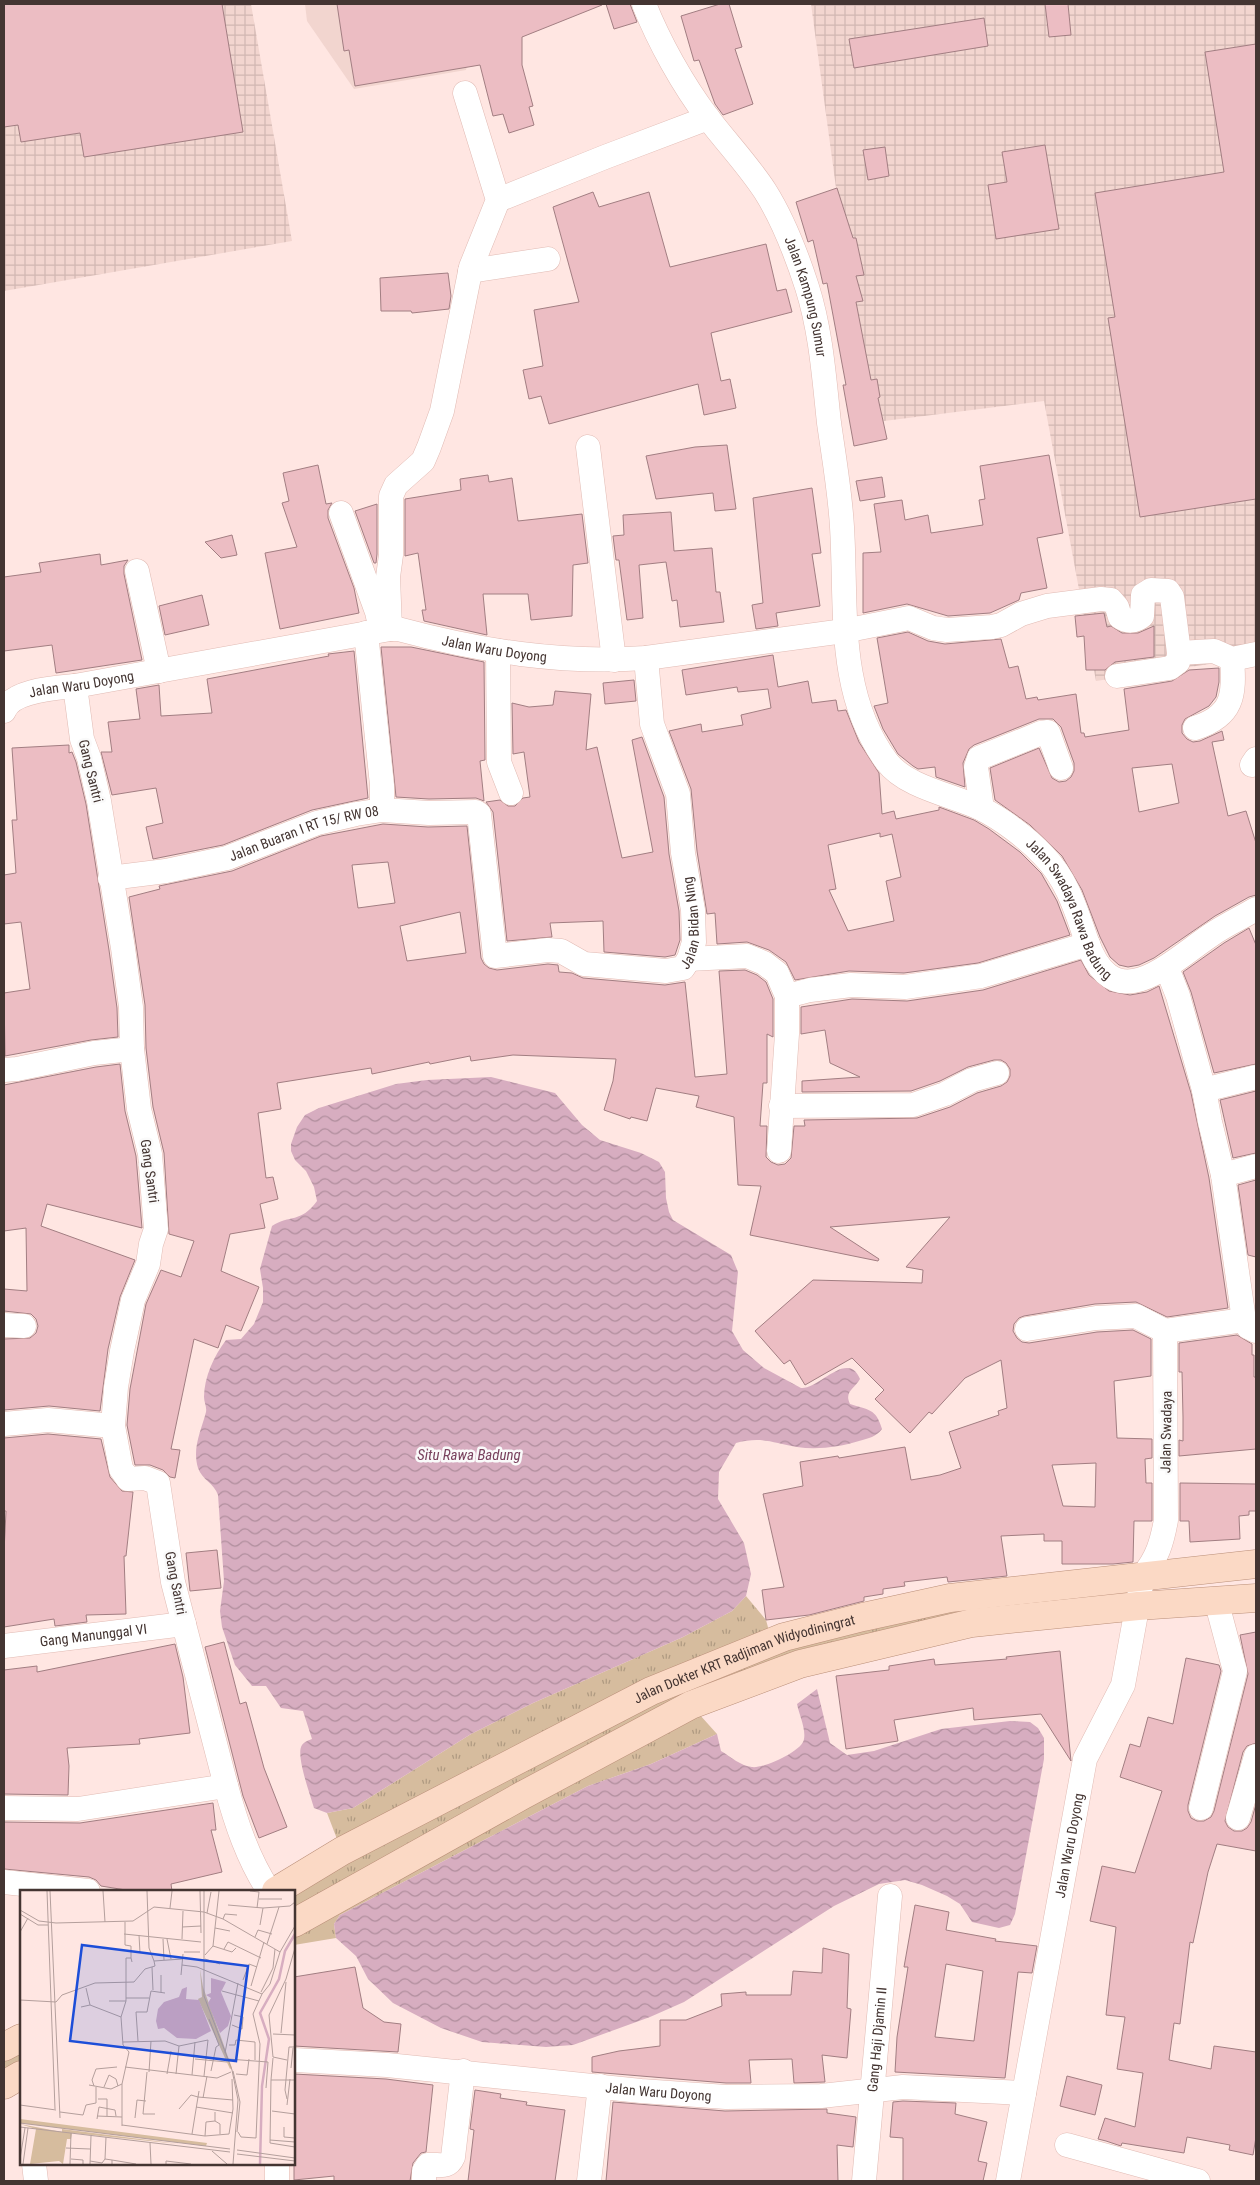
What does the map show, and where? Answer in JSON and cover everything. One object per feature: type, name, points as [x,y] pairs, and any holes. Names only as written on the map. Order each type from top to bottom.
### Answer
[{"type":"main road","name":"Jalan Dokter KRT Radjiman Widyodiningrat","points":[[278,1890],[342,1852],[651,1691],[784,1637],[950,1598],[1143,1575],[1256,1564]]},
{"type":"main road","name":"Jalan Dokter KRT Radjiman Widyodiningrat","points":[[295,1922],[532,1790],[700,1702],[800,1664],[972,1623],[1138,1606],[1256,1598]]},
{"type":"main road","points":[[4,2048],[20,2039]]},
{"type":"street","name":"Jalan Kampung Sumur","points":[[644,4],[688,90],[765,190],[787,228],[813,309],[821,350],[840,498],[845,574],[844,631]]},
{"type":"street","points":[[379,631],[391,555],[391,496],[396,484],[422,461],[442,411],[470,271],[498,200],[465,93]]},
{"type":"street","points":[[498,200],[708,118]]},
{"type":"street","points":[[470,271],[548,259]]},
{"type":"street","points":[[588,447],[614,660]]},
{"type":"street","points":[[341,513],[377,612],[379,631]]},
{"type":"street","points":[[137,571],[159,671]]},
{"type":"street","name":"Jalan Waru Doyong","points":[[4,711],[6,706],[25,694],[379,631],[398,629],[460,645],[498,651],[568,659],[614,660],[646,658],[844,631],[909,618],[933,628],[947,630],[992,627],[1001,625],[1021,614],[1047,606],[1107,598],[1115,603],[1120,617],[1127,620],[1138,620],[1142,616],[1143,594],[1151,590],[1168,591],[1172,598],[1179,653]]},
{"type":"street","name":"Jalan Buaran I RT 15/ RW 08","points":[[110,878],[166,871],[227,858],[317,823],[382,810],[379,631]]},
{"type":"street","name":"Jalan Swadaya Rawa Badung","points":[[844,631],[853,692],[871,735],[889,765],[924,788],[982,809],[1029,840],[1047,858],[1060,877],[1076,907],[1088,944],[1101,969],[1110,977],[1132,983],[1167,968],[1212,934],[1256,909]]},
{"type":"street","points":[[498,651],[499,762],[511,793]]},
{"type":"street","points":[[1117,676],[1170,668],[1178,662],[1179,653],[1214,651],[1232,660],[1256,654]]},
{"type":"street","name":"Jalan Bidan Ning","points":[[382,810],[480,814],[495,956],[548,950],[561,951],[584,964],[666,971],[683,968],[689,959],[694,942],[693,910],[683,853],[678,794],[652,724],[646,658]]},
{"type":"street","points":[[1195,728],[1208,724],[1224,713],[1231,701],[1234,678],[1232,660]]},
{"type":"street","name":"Gang Santri","points":[[75,686],[82,739],[100,801],[110,878],[130,997],[132,1049],[138,1109],[150,1154],[156,1229],[151,1244],[148,1264],[131,1309],[122,1351],[112,1426],[122,1469],[128,1479],[145,1478],[158,1483],[173,1582],[184,1624]]},
{"type":"street","points":[[982,809],[976,768],[979,758],[1048,732],[1061,768]]},
{"type":"street","points":[[787,996],[810,990],[851,985],[905,987],[981,976],[1088,944]]},
{"type":"street","points":[[689,959],[747,956],[764,963],[777,972],[787,996],[787,1034],[779,1151]]},
{"type":"street","points":[[1027,1329],[1096,1318],[1136,1316],[1166,1331],[1250,1325],[1223,1175],[1204,1090],[1178,996],[1167,968]]},
{"type":"street","points":[[4,1070],[94,1053],[132,1049]]},
{"type":"street","points":[[782,1106],[912,1106],[945,1094],[972,1080],[997,1073]]},
{"type":"street","points":[[1204,1090],[1256,1078]]},
{"type":"street","points":[[1223,1175],[1256,1166]]},
{"type":"street","name":"Jalan Swadaya","points":[[1138,1606],[1143,1575],[1154,1562],[1166,1520],[1166,1331]]},
{"type":"street","points":[[4,1424],[48,1420],[112,1426]]},
{"type":"street","points":[[1201,1808],[1235,1671],[1216,1600]]},
{"type":"street","name":"Jalan Waru Doyong","points":[[1008,2181],[1085,1759],[1123,1685],[1138,1606]]},
{"type":"street","points":[[184,1624],[236,1821],[256,1871],[268,1890]]},
{"type":"street","name":"Gang Manunggal VI","points":[[4,1646],[184,1624]]},
{"type":"street","points":[[1238,1818],[1256,1756]]},
{"type":"street","points":[[4,1808],[78,1809],[226,1786]]},
{"type":"street","points":[[4,1882],[79,1890]]},
{"type":"street","name":"Gang Haji Djamin II","points":[[864,2181],[890,1896]]},
{"type":"street","name":"Jalan Waru Doyong","points":[[295,2060],[463,2071],[726,2098],[821,2096],[903,2087],[1024,2093]]},
{"type":"street","points":[[424,2181],[424,2171],[428,2165],[446,2165],[451,2162],[453,2157],[463,2071]]},
{"type":"street","points":[[589,2181],[600,2086]]},
{"type":"street","points":[[1067,2146],[1198,2181]]},
{"type":"street","points":[[34,2165],[36,2181]]},
{"type":"street","points":[[277,2165],[277,2181]]},
{"type":"shaded area","points":[[4,4],[251,4],[292,241],[4,291]]},
{"type":"shaded area","points":[[305,4],[473,4],[476,31],[466,70],[354,89],[307,21]]},
{"type":"shaded area","points":[[811,4],[1256,4],[1256,657],[1096,681],[1044,401],[868,423]]},
{"type":"green space","points":[[1143,1575],[1138,1606],[972,1623],[691,1705],[717,1734],[651,1764],[588,1786],[340,1915],[334,1924],[336,1938],[295,1945],[295,1890],[342,1852],[327,1813],[353,1808],[471,1734],[533,1703],[683,1637],[732,1611],[746,1596],[766,1620],[772,1642]]},
{"type":"green space","points":[[20,2039],[20,2076],[4,2085],[4,2047]]},
{"type":"water","name":"Situ Rawa Badung","points":[[491,1077],[555,1093],[582,1125],[600,1140],[641,1153],[659,1162],[665,1172],[666,1198],[673,1220],[731,1255],[738,1272],[732,1331],[743,1350],[764,1368],[801,1388],[808,1387],[841,1369],[848,1368],[855,1371],[860,1379],[849,1393],[848,1400],[850,1404],[874,1413],[882,1429],[869,1438],[828,1447],[805,1448],[760,1440],[736,1443],[719,1472],[718,1499],[744,1543],[751,1574],[746,1596],[732,1611],[683,1637],[533,1703],[471,1734],[353,1808],[327,1813],[314,1808],[302,1766],[300,1750],[305,1742],[312,1739],[303,1711],[281,1708],[266,1686],[252,1686],[235,1665],[222,1627],[220,1611],[224,1581],[218,1495],[214,1487],[200,1472],[196,1461],[198,1440],[206,1412],[204,1389],[214,1360],[226,1340],[241,1339],[254,1324],[263,1302],[260,1269],[272,1226],[278,1222],[300,1216],[317,1201],[314,1187],[306,1171],[295,1160],[291,1151],[291,1144],[297,1127],[305,1115],[319,1108],[396,1084],[427,1080]]},
{"type":"water","points":[[817,1689],[830,1743],[847,1755],[874,1751],[941,1729],[1010,1721],[1030,1722],[1038,1728],[1044,1738],[1044,1759],[1015,1914],[1010,1925],[999,1928],[972,1922],[960,1904],[922,1885],[905,1880],[879,1884],[834,1906],[684,2002],[650,2017],[573,2045],[546,2047],[482,2042],[441,2028],[393,2003],[368,1979],[356,1956],[336,1938],[334,1924],[340,1915],[588,1786],[651,1764],[717,1734],[721,1751],[744,1765],[757,1767],[790,1754],[802,1744],[804,1739],[804,1731],[797,1704]]},
{"type":"building","points":[[4,4],[222,4],[243,132],[84,157],[80,133],[21,142],[18,125],[4,127]]},
{"type":"building","points":[[337,4],[602,5],[522,37],[522,65],[533,106],[529,107],[534,125],[509,133],[503,114],[493,116],[480,65],[355,86],[349,50],[344,51]]},
{"type":"building","points":[[606,4],[630,4],[637,22],[614,29]]},
{"type":"building","points":[[720,4],[729,4],[742,47],[735,49],[753,104],[723,115],[715,104],[699,60],[694,61],[681,16]]},
{"type":"building","points":[[1045,4],[1068,4],[1071,35],[1049,37]]},
{"type":"building","points":[[984,18],[988,46],[854,68],[849,39]]},
{"type":"building","points":[[1256,44],[1256,499],[1140,517],[1108,318],[1115,317],[1095,193],[1224,172],[1205,52]]},
{"type":"building","points":[[1045,145],[1059,229],[996,239],[988,185],[1007,182],[1002,152]]},
{"type":"building","points":[[885,147],[889,176],[868,180],[863,150]]},
{"type":"building","points":[[837,188],[853,238],[856,238],[864,275],[856,276],[863,301],[856,302],[871,380],[877,379],[880,397],[878,398],[887,439],[854,446],[843,385],[846,385],[827,283],[823,284],[813,240],[808,242],[796,202]]},
{"type":"building","points":[[593,192],[599,207],[649,192],[670,267],[766,244],[777,291],[786,289],[792,312],[711,333],[721,381],[730,379],[736,408],[704,415],[698,384],[549,424],[541,396],[529,399],[523,370],[543,366],[534,310],[579,302],[553,207]]},
{"type":"building","points":[[448,273],[451,296],[449,309],[412,313],[411,311],[381,311],[380,278]]},
{"type":"building","points":[[727,445],[736,509],[715,511],[713,493],[656,499],[646,456],[695,447]]},
{"type":"building","points":[[1049,455],[1063,533],[1037,538],[1047,588],[1021,593],[1019,600],[990,613],[948,616],[907,604],[863,613],[863,553],[881,552],[874,504],[902,500],[905,520],[928,515],[931,533],[983,525],[979,500],[985,499],[980,466]]},
{"type":"building","points":[[318,465],[326,504],[332,503],[328,510],[328,518],[354,588],[359,613],[280,629],[265,553],[297,547],[282,503],[289,501],[283,473]]},
{"type":"building","points":[[488,475],[489,482],[512,478],[518,521],[582,514],[588,563],[573,565],[572,616],[531,620],[528,594],[483,594],[487,635],[424,621],[422,610],[426,610],[418,553],[405,556],[405,499],[461,490],[460,479]]},
{"type":"building","points":[[882,477],[885,497],[860,501],[856,481]]},
{"type":"building","points":[[812,488],[821,553],[812,554],[820,606],[776,613],[778,626],[756,629],[752,605],[763,603],[753,498]]},
{"type":"building","points":[[377,504],[377,554],[376,563],[374,563],[355,511]]},
{"type":"building","points":[[671,512],[674,551],[712,548],[716,592],[720,592],[724,622],[680,627],[677,600],[672,601],[666,562],[639,565],[643,618],[627,620],[619,560],[616,560],[613,536],[624,535],[623,515]]},
{"type":"building","points":[[232,535],[237,555],[221,558],[205,542]]},
{"type":"building","points":[[100,554],[101,565],[128,560],[124,566],[124,574],[142,660],[56,673],[52,645],[4,651],[4,577],[41,572],[39,563]]},
{"type":"building","points":[[202,595],[209,625],[165,635],[159,606]]},
{"type":"building","points":[[1104,613],[1107,627],[1111,626],[1122,633],[1138,633],[1154,626],[1154,657],[1115,662],[1105,670],[1086,670],[1084,636],[1077,637],[1075,616]]},
{"type":"building","points":[[908,632],[928,641],[945,644],[1001,639],[1009,668],[1018,666],[1026,699],[1037,697],[1038,700],[1076,694],[1081,733],[1084,733],[1085,737],[1129,730],[1124,689],[1172,681],[1189,670],[1219,668],[1216,697],[1209,706],[1185,719],[1182,725],[1182,733],[1193,742],[1200,741],[1222,731],[1224,740],[1212,742],[1228,816],[1246,811],[1256,843],[1256,895],[1215,916],[1154,958],[1139,965],[1128,967],[1119,965],[1110,957],[1100,937],[1082,890],[1062,856],[1030,825],[995,800],[990,768],[1039,748],[1052,778],[1059,782],[1066,781],[1071,777],[1074,771],[1074,763],[1061,727],[1053,719],[1039,719],[974,745],[969,749],[963,763],[965,787],[936,777],[935,767],[918,769],[898,754],[883,729],[874,706],[888,703],[877,638]],"holes":[[[1172,764],[1179,803],[1139,812],[1132,768]]]},
{"type":"building","points":[[381,647],[411,647],[484,662],[485,760],[480,761],[484,801],[476,798],[429,799],[396,797]]},
{"type":"building","points":[[354,651],[368,798],[312,810],[223,845],[153,859],[146,827],[163,823],[156,788],[112,795],[101,752],[112,752],[108,722],[140,719],[136,689],[159,685],[161,716],[212,713],[207,679],[329,656],[328,654]]},
{"type":"building","points":[[773,655],[778,687],[808,681],[812,703],[836,700],[838,711],[846,710],[859,742],[879,773],[882,814],[894,811],[896,819],[939,810],[939,807],[974,820],[989,829],[1020,852],[1041,873],[1057,901],[1070,935],[978,963],[904,973],[849,971],[795,980],[786,962],[769,950],[747,942],[717,944],[715,913],[707,914],[697,851],[691,789],[669,731],[701,724],[702,732],[743,725],[741,715],[771,708],[768,689],[738,692],[737,687],[686,695],[682,670]],"holes":[[[880,833],[880,837],[892,834],[901,877],[886,881],[894,921],[848,931],[829,890],[836,889],[828,845]]]},
{"type":"building","points":[[634,680],[636,701],[605,704],[603,683]]},
{"type":"building","points":[[555,691],[591,694],[586,750],[597,747],[622,858],[653,852],[632,740],[642,737],[664,797],[669,854],[679,911],[680,940],[675,955],[665,957],[604,952],[603,921],[550,923],[552,937],[507,941],[493,812],[486,802],[500,800],[508,806],[515,806],[523,798],[530,797],[524,752],[513,754],[512,703],[529,707],[553,705]]},
{"type":"building","points":[[69,745],[69,753],[72,752],[76,762],[86,804],[117,1008],[118,1037],[91,1040],[5,1056],[4,993],[30,989],[21,922],[4,924],[4,875],[16,873],[12,820],[17,820],[12,748]]},
{"type":"building","points":[[383,824],[428,827],[467,826],[481,958],[484,964],[489,968],[497,970],[548,964],[558,965],[559,972],[572,973],[583,978],[665,985],[685,982],[695,1077],[727,1074],[719,971],[745,970],[757,975],[766,982],[773,999],[773,1037],[767,1034],[767,1083],[763,1083],[760,1126],[767,1126],[766,1157],[778,1165],[785,1164],[791,1158],[794,1126],[805,1126],[804,1120],[917,1118],[950,1107],[977,1093],[1001,1086],[1007,1082],[1010,1076],[1010,1069],[1006,1063],[1001,1060],[994,1060],[968,1067],[940,1081],[911,1091],[802,1092],[802,1081],[860,1077],[830,1063],[825,1030],[801,1034],[801,1007],[852,999],[907,1001],[983,990],[1081,960],[1089,975],[1109,991],[1130,995],[1147,992],[1159,986],[1191,1093],[1209,1178],[1228,1308],[1167,1317],[1136,1302],[1095,1304],[1024,1316],[1019,1318],[1014,1324],[1013,1331],[1022,1342],[1029,1343],[1097,1332],[1133,1330],[1151,1339],[1151,1376],[1114,1381],[1117,1438],[1152,1439],[1152,1458],[1145,1459],[1146,1483],[1152,1483],[1152,1521],[1134,1521],[1133,1562],[1062,1564],[1062,1541],[1044,1541],[1044,1534],[1001,1536],[1007,1576],[948,1582],[947,1577],[904,1582],[905,1586],[883,1589],[883,1594],[864,1597],[864,1601],[809,1615],[766,1620],[762,1590],[784,1587],[763,1494],[803,1486],[800,1462],[838,1456],[839,1458],[905,1447],[911,1480],[940,1475],[961,1468],[949,1432],[999,1415],[998,1411],[1007,1408],[1001,1360],[965,1378],[932,1414],[929,1412],[910,1433],[875,1399],[884,1390],[852,1358],[805,1385],[790,1360],[784,1364],[755,1331],[813,1280],[922,1283],[923,1270],[906,1267],[950,1217],[830,1227],[879,1259],[878,1261],[750,1235],[761,1186],[738,1185],[734,1117],[696,1107],[699,1096],[656,1088],[647,1121],[631,1117],[630,1119],[604,1110],[613,1081],[616,1059],[513,1055],[471,1061],[470,1056],[430,1064],[429,1062],[372,1074],[371,1068],[277,1083],[281,1109],[258,1113],[266,1178],[273,1177],[278,1199],[260,1204],[265,1228],[230,1234],[221,1271],[259,1287],[241,1331],[226,1325],[218,1348],[194,1339],[171,1449],[180,1450],[175,1478],[170,1477],[163,1470],[150,1465],[135,1465],[127,1425],[130,1389],[146,1304],[161,1270],[181,1277],[194,1241],[169,1234],[164,1153],[153,1107],[146,1048],[145,1005],[129,897],[160,889],[159,886],[232,871],[321,836]],"holes":[[[388,862],[395,903],[358,908],[352,865]],[[460,912],[466,953],[407,961],[400,926]],[[1096,1463],[1095,1507],[1063,1506],[1052,1465]]]},
{"type":"building","points":[[1249,928],[1256,945],[1256,1064],[1214,1073],[1191,992],[1183,972]]},
{"type":"building","points":[[120,1064],[125,1111],[136,1156],[142,1228],[47,1204],[41,1226],[135,1260],[120,1297],[108,1349],[100,1411],[49,1406],[4,1410],[4,1339],[30,1338],[36,1333],[38,1326],[36,1319],[31,1314],[4,1311],[4,1289],[27,1291],[26,1228],[4,1231],[4,1085]]},
{"type":"building","points":[[1256,1091],[1256,1153],[1233,1158],[1220,1100]]},
{"type":"building","points":[[1256,1180],[1256,1257],[1248,1255],[1238,1185]]},
{"type":"building","points":[[1237,1335],[1252,1344],[1252,1355],[1254,1355],[1254,1377],[1256,1377],[1256,1449],[1179,1456],[1179,1440],[1183,1441],[1183,1417],[1182,1372],[1179,1372],[1179,1343]]},
{"type":"building","points":[[48,1434],[101,1439],[110,1477],[122,1491],[133,1492],[126,1556],[124,1556],[126,1614],[86,1615],[87,1622],[55,1626],[54,1619],[4,1627],[6,1511],[4,1511],[4,1438]]},
{"type":"building","points":[[1180,1483],[1256,1484],[1256,1511],[1249,1511],[1249,1515],[1239,1516],[1240,1539],[1190,1542],[1189,1521],[1180,1521]]},
{"type":"building","points":[[217,1550],[221,1588],[190,1591],[186,1553]]},
{"type":"building","points":[[1256,1632],[1256,1743],[1247,1746],[1243,1752],[1225,1821],[1228,1827],[1234,1831],[1242,1831],[1251,1822],[1256,1804],[1256,1851],[1217,1844],[1208,1872],[1193,1943],[1190,1942],[1180,2024],[1174,2023],[1169,2060],[1211,2069],[1214,2046],[1256,2052],[1256,2137],[1253,2155],[1229,2150],[1230,2145],[1187,2137],[1184,2153],[1122,2143],[1121,2146],[1098,2139],[1105,2118],[1135,2127],[1143,2073],[1117,2069],[1125,2017],[1106,2015],[1116,1927],[1090,1921],[1102,1866],[1135,1873],[1162,1791],[1120,1777],[1130,1744],[1140,1747],[1148,1717],[1173,1724],[1186,1658],[1219,1665],[1221,1671],[1188,1805],[1191,1818],[1197,1821],[1204,1821],[1211,1817],[1248,1674],[1240,1635]]},
{"type":"building","points":[[224,1642],[240,1704],[246,1702],[264,1768],[287,1827],[259,1838],[243,1796],[205,1647]]},
{"type":"building","points":[[175,1644],[183,1677],[190,1733],[139,1739],[140,1744],[67,1748],[69,1766],[68,1795],[4,1794],[4,1670],[37,1666],[37,1672]]},
{"type":"building","points":[[1060,1651],[1071,1761],[1041,1714],[974,1720],[973,1708],[894,1720],[898,1741],[846,1749],[836,1676],[889,1670],[889,1666],[934,1659],[935,1665],[1007,1659],[1006,1657]]},
{"type":"building","points":[[213,1803],[216,1830],[211,1830],[222,1872],[171,1884],[172,1890],[126,1890],[101,1886],[96,1880],[89,1877],[4,1869],[4,1822],[80,1823]]},
{"type":"building","points":[[915,1905],[949,1912],[946,1930],[996,1939],[995,1941],[1037,1946],[1032,1973],[1018,1972],[1005,2078],[895,2072],[897,2037],[908,1967],[904,1967]],"holes":[[[946,1964],[983,1971],[974,2041],[935,2037]]]},
{"type":"building","points":[[823,1948],[849,1954],[847,2008],[851,2009],[847,2058],[822,2055],[825,2082],[794,2083],[792,2059],[749,2060],[751,2083],[726,2083],[592,2072],[592,2057],[619,2051],[660,2046],[660,2020],[686,2020],[722,2006],[721,1994],[746,1992],[746,1995],[791,1995],[793,1971],[822,1973]]},
{"type":"building","points":[[355,1967],[363,2008],[384,2022],[401,2024],[398,2052],[295,2046],[295,1977]]},
{"type":"building","points":[[295,2074],[386,2079],[433,2085],[426,2152],[421,2153],[413,2163],[410,2181],[334,2181],[334,2176],[294,2180]]},
{"type":"building","points":[[1067,2076],[1102,2085],[1095,2115],[1060,2106]]},
{"type":"building","points":[[475,2090],[501,2094],[500,2098],[527,2102],[526,2105],[565,2110],[555,2181],[468,2181],[474,2130],[470,2129]]},
{"type":"building","points":[[613,2102],[725,2111],[827,2109],[827,2113],[856,2117],[853,2147],[837,2145],[838,2181],[606,2181]]},
{"type":"building","points":[[893,2102],[956,2103],[955,2114],[987,2122],[978,2161],[987,2163],[983,2181],[903,2181],[903,2138],[890,2137]]}]
